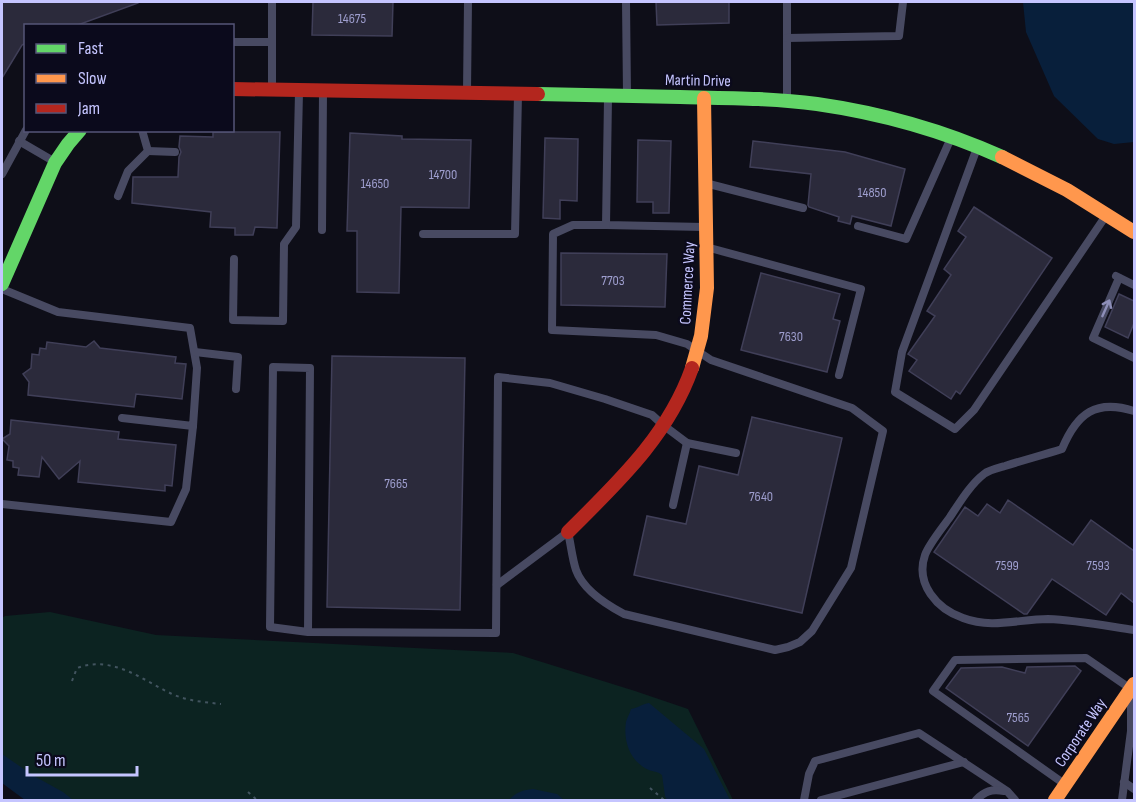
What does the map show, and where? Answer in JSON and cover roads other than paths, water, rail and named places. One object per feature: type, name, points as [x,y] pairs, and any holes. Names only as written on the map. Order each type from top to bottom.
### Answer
[{"type":"street","name":"Martin Drive","points":[[234,89],[787,100],[844,109],[913,124],[978,147],[1028,169],[1084,199],[1134,232]]},
{"type":"street","name":"Commerce Way","points":[[568,532],[651,443],[675,408],[693,368],[704,327],[708,284],[704,98]]},
{"type":"street","points":[[2,284],[55,163],[78,132]]},
{"type":"street","name":"Corporate Way","points":[[1055,801],[1133,686]]},
{"type":"lane","points":[[272,2],[272,89]]},
{"type":"lane","points":[[466,94],[468,2]]},
{"type":"lane","points":[[626,2],[627,96]]},
{"type":"lane","points":[[787,2],[787,100]]},
{"type":"lane","points":[[787,38],[899,36],[903,2]]},
{"type":"lane","points":[[234,42],[272,42]]},
{"type":"lane","points":[[234,259],[233,320],[283,321],[284,243],[296,227],[300,90]]},
{"type":"lane","points":[[322,230],[323,90]]},
{"type":"lane","points":[[423,234],[515,234],[518,94]]},
{"type":"lane","points":[[606,225],[608,96]]},
{"type":"lane","points":[[2,174],[25,132]]},
{"type":"lane","points":[[143,132],[148,151]]},
{"type":"lane","points":[[858,226],[906,239],[951,138]]},
{"type":"lane","points":[[19,141],[55,163]]},
{"type":"lane","points":[[978,147],[902,352],[895,392],[955,429],[974,410],[1107,214]]},
{"type":"lane","points":[[118,196],[128,171],[148,151],[175,152]]},
{"type":"lane","points":[[706,183],[803,208]]},
{"type":"lane","points":[[497,585],[568,532],[576,571],[585,585],[611,608],[624,614],[775,650],[800,642],[812,631],[851,568],[883,430],[852,408],[711,360],[687,344],[656,335],[552,330],[553,234],[573,225],[707,227]]},
{"type":"lane","points":[[707,247],[861,289],[839,375]]},
{"type":"lane","points":[[1134,285],[1118,277],[1093,338],[1134,357]]},
{"type":"lane","points":[[2,289],[58,312],[190,328],[197,368],[186,489],[171,522],[2,504]]},
{"type":"lane","points":[[195,352],[238,357],[236,388]]},
{"type":"lane","points":[[308,632],[310,368],[273,367],[270,627],[308,632],[496,633],[498,377],[550,383],[604,399],[652,415],[687,443],[736,453]]},
{"type":"lane","points":[[1134,411],[1122,407],[1103,406],[1086,414],[1075,423],[1062,449],[985,473],[969,489],[925,554],[922,567],[923,580],[928,593],[937,603],[963,619],[981,623],[1006,624],[1052,620],[1134,630]]},
{"type":"lane","points":[[122,418],[193,426]]},
{"type":"lane","points":[[673,505],[687,443]]},
{"type":"lane","points":[[1066,785],[933,691],[955,660],[1086,658],[1133,686],[1131,731],[1122,801]]},
{"type":"lane","points":[[804,801],[809,774],[815,761],[919,733],[1007,791],[1015,801]]},
{"type":"lane","points":[[821,801],[964,762]]},
{"type":"lane","points":[[1124,782],[1134,789]]},
{"type":"lane","points":[[976,801],[983,793],[992,789],[1007,791]]},
{"type":"water","points":[[1023,2],[1134,2],[1134,142],[1114,144],[1098,139],[1054,96],[1026,32]]},
{"type":"water","points":[[649,703],[704,749],[730,800],[667,800],[662,775],[637,762],[627,743],[625,729],[631,709]]},
{"type":"water","points":[[2,754],[73,800],[25,800],[2,783]]},
{"type":"water","points":[[533,789],[557,794],[564,800],[509,800],[520,792]]}]
